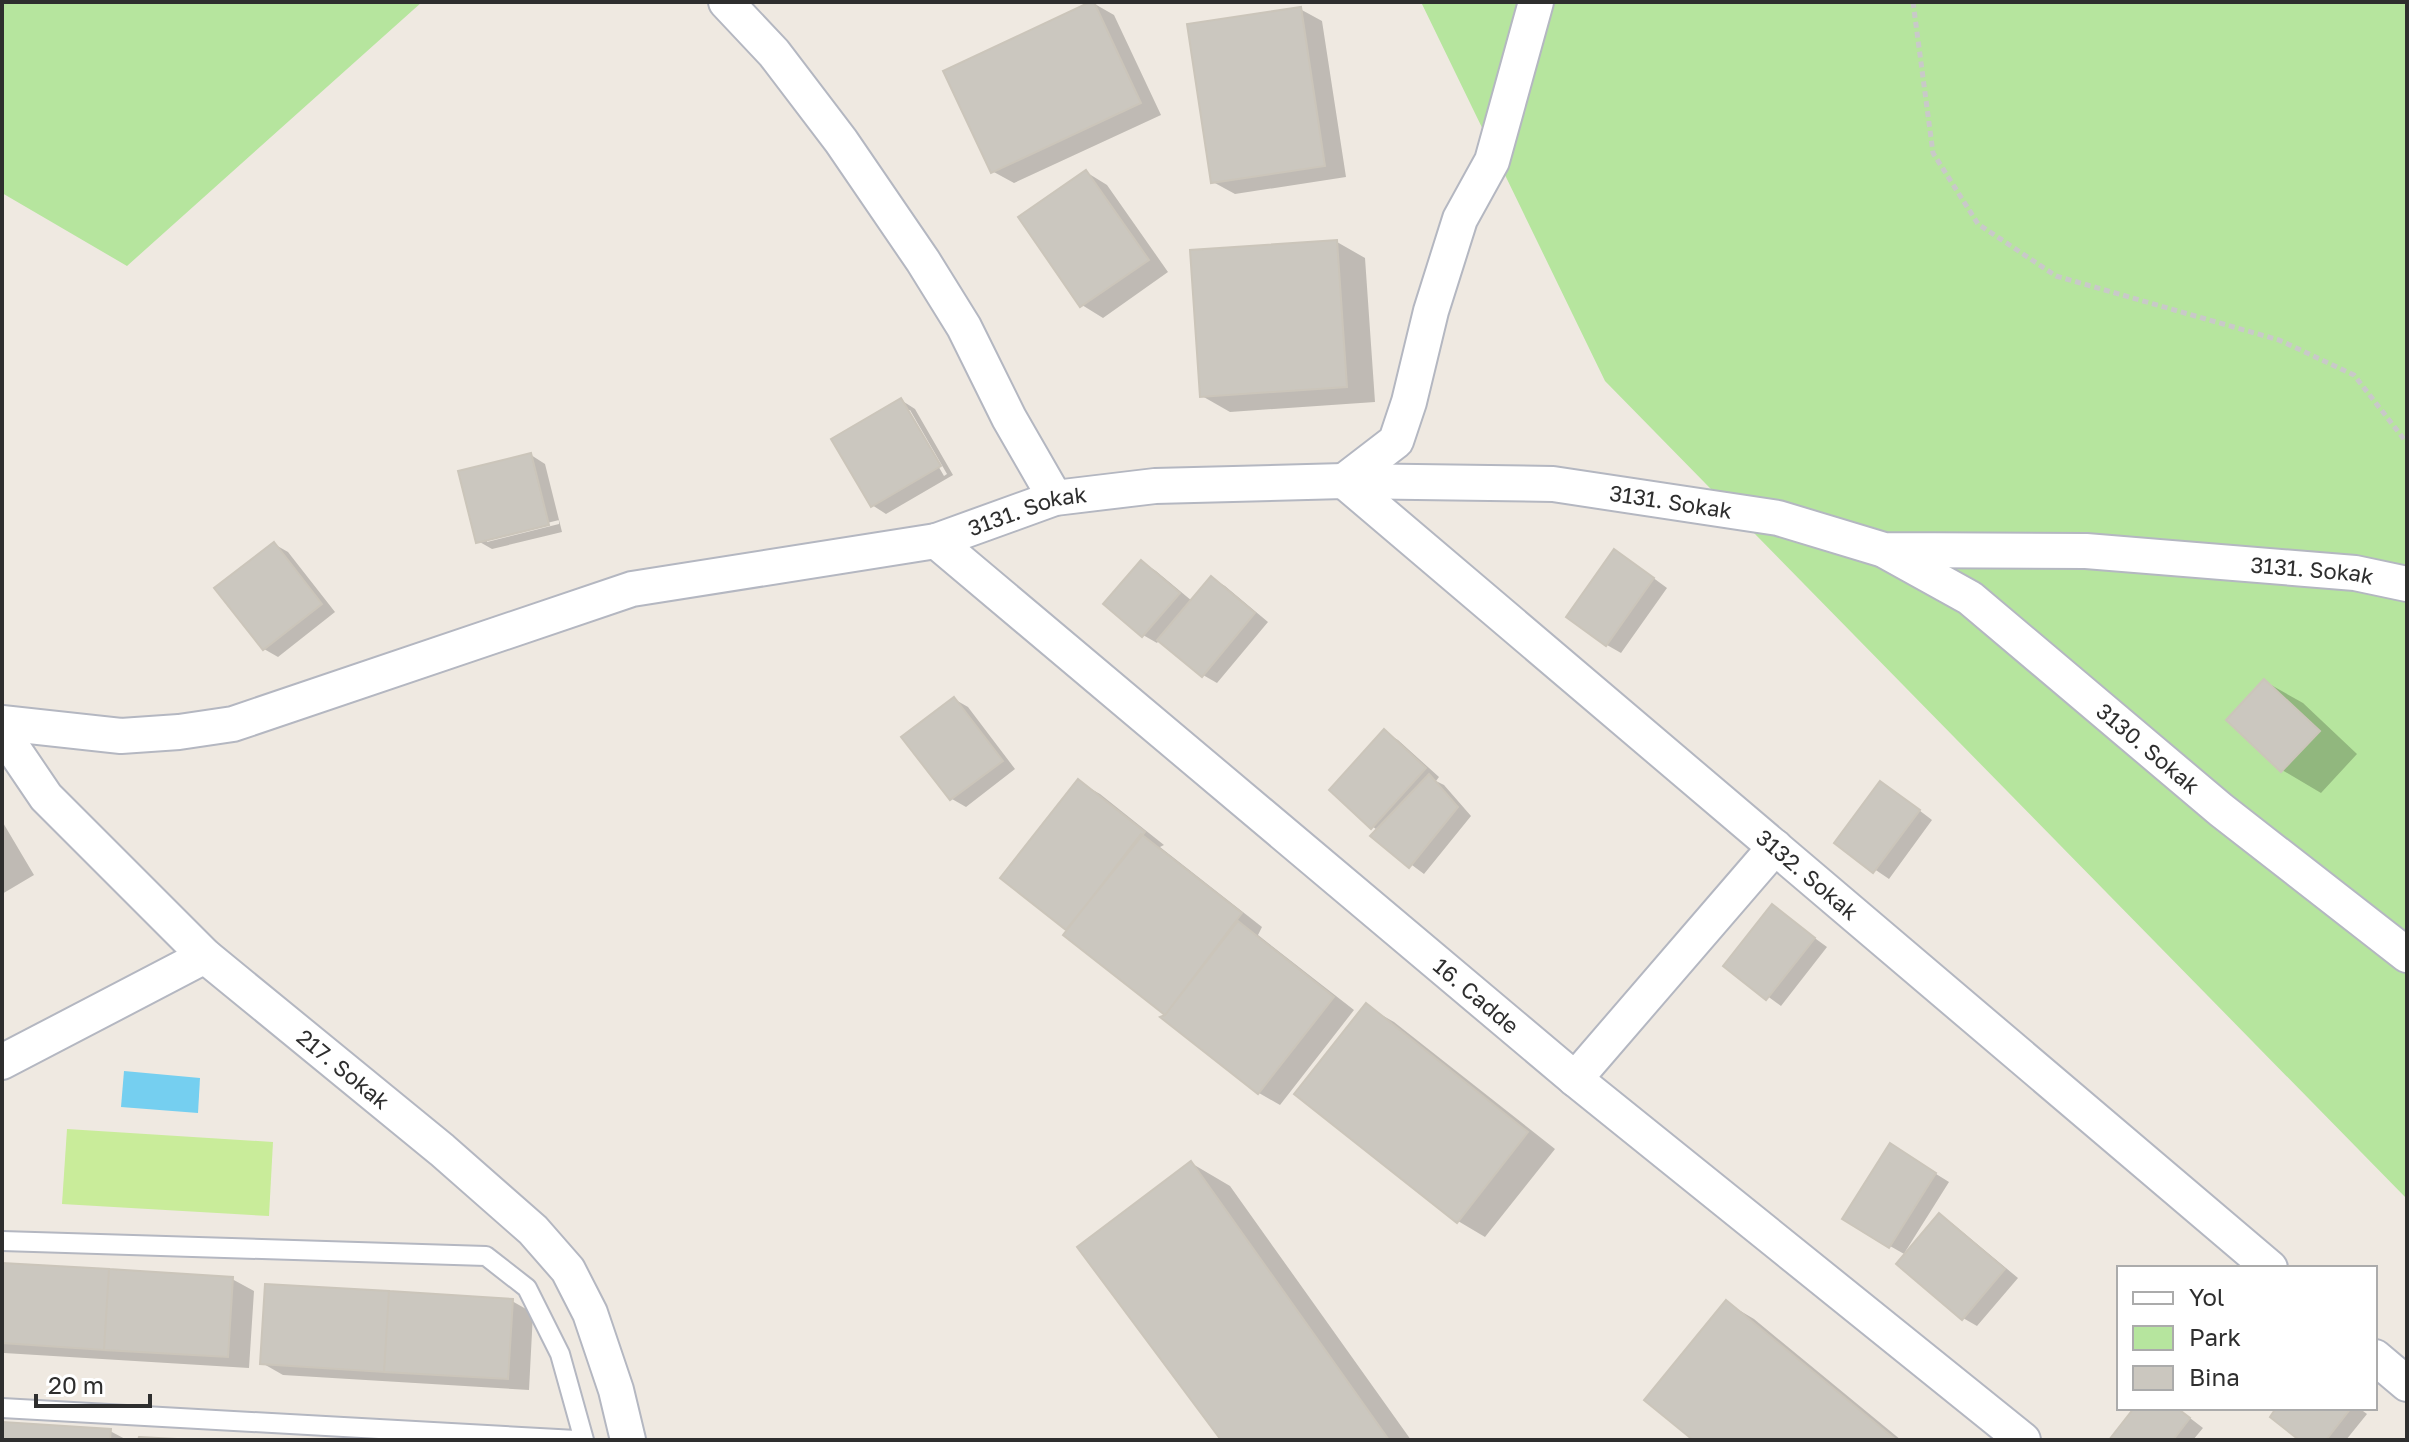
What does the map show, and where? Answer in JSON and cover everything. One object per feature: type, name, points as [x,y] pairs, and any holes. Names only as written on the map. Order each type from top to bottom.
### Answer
[{"type":"street","points":[[726,2],[774,53],[841,141],[923,261],[964,327],[1009,418],[1055,498]]},
{"type":"street","points":[[1344,481],[1396,441],[1460,219],[1492,161],[1536,2]]},
{"type":"street","name":"3131. Sokak","points":[[2,723],[121,736],[233,724],[632,589],[936,541],[1055,498],[1155,486],[1344,481],[1553,484],[1778,518],[1884,550],[2086,551],[2355,573],[2407,584]]},
{"type":"street","name":"3132. Sokak","points":[[1344,481],[2268,1266]]},
{"type":"street","name":"16. Cadde","points":[[936,541],[1575,1079],[2023,1440]]},
{"type":"street","name":"3130. Sokak","points":[[1884,550],[1970,598],[2221,810],[2407,955]]},
{"type":"street","name":"217. Sokak","points":[[2,732],[46,797],[205,956],[442,1150],[533,1230],[568,1270],[590,1313],[616,1390],[628,1440]]},
{"type":"street","points":[[1575,1079],[1775,847]]},
{"type":"street","points":[[2,1062],[205,956]]},
{"type":"street","points":[[2377,1359],[2407,1384]]},
{"type":"lane","points":[[2,1241],[486,1256],[527,1288],[560,1354],[584,1440]]},
{"type":"lane","points":[[2,1408],[576,1440]]},
{"type":"path","points":[[1913,2],[1933,153],[1978,224],[2056,276],[2279,340],[2354,375],[2407,443]]},
{"type":"green space","points":[[2,2],[422,2],[127,266],[2,193]]},
{"type":"green space","points":[[1421,2],[2407,2],[2407,1199],[1605,381]]},
{"type":"green space","points":[[67,1129],[273,1142],[269,1216],[62,1204]]},
{"type":"water","points":[[124,1071],[200,1078],[198,1113],[121,1107]]},
{"type":"building","points":[[1094,2],[1141,103],[991,173],[943,71]]},
{"type":"building","points":[[1301,7],[1325,166],[1211,183],[1187,24]]},
{"type":"building","points":[[1086,170],[1149,260],[1080,307],[1018,217]]},
{"type":"building","points":[[1337,240],[1347,387],[1200,397],[1190,250]]},
{"type":"building","points":[[901,398],[941,466],[871,507],[831,439]]},
{"type":"building","points":[[531,453],[549,525],[476,543],[458,471]]},
{"type":"building","points":[[274,542],[322,604],[263,650],[214,588]]},
{"type":"building","points":[[1614,549],[1654,578],[1606,646],[1566,617]]},
{"type":"building","points":[[1141,560],[1180,593],[1142,637],[1103,604]]},
{"type":"building","points":[[1211,576],[1255,613],[1202,677],[1157,640]]},
{"type":"building","points":[[2264,679],[2320,731],[2281,772],[2226,720]]},
{"type":"building","points":[[954,697],[1003,761],[950,800],[901,737]]},
{"type":"building","points":[[1384,729],[1426,768],[1371,829],[1329,790]]},
{"type":"building","points":[[1429,774],[1458,807],[1409,868],[1370,836]]},
{"type":"building","points":[[1078,779],[1145,832],[1066,930],[1000,878]]},
{"type":"building","points":[[1880,781],[1920,810],[1873,873],[1834,843]]},
{"type":"building","points":[[1141,834],[1242,913],[1165,1015],[1063,935]]},
{"type":"building","points":[[1772,904],[1815,938],[1766,1000],[1723,966]]},
{"type":"building","points":[[1238,921],[1334,997],[1258,1094],[1160,1017],[1165,1015]]},
{"type":"building","points":[[1366,1003],[1528,1132],[1457,1223],[1294,1094]]},
{"type":"building","points":[[1890,1143],[1936,1173],[1889,1248],[1842,1219]]},
{"type":"building","points":[[1191,1161],[1389,1440],[1221,1440],[1077,1247]]},
{"type":"building","points":[[1939,1213],[2005,1269],[1962,1320],[1896,1264]]},
{"type":"building","points":[[2,1263],[109,1269],[104,1350],[2,1343]]},
{"type":"building","points":[[109,1269],[233,1277],[228,1357],[104,1350]]},
{"type":"building","points":[[265,1284],[389,1291],[384,1372],[260,1364]]},
{"type":"building","points":[[389,1291],[513,1299],[508,1379],[384,1372]]},
{"type":"building","points":[[1726,1300],[1896,1440],[1693,1440],[1644,1400]]},
{"type":"building","points":[[2132,1410],[2180,1410],[2190,1418],[2173,1440],[2109,1440]]},
{"type":"building","points":[[2275,1410],[2349,1410],[2326,1440],[2299,1440],[2270,1417]]},
{"type":"building","points":[[2,1422],[111,1429],[110,1440],[2,1440]]},
{"type":"building","points":[[139,1437],[196,1440],[138,1440]]}]
